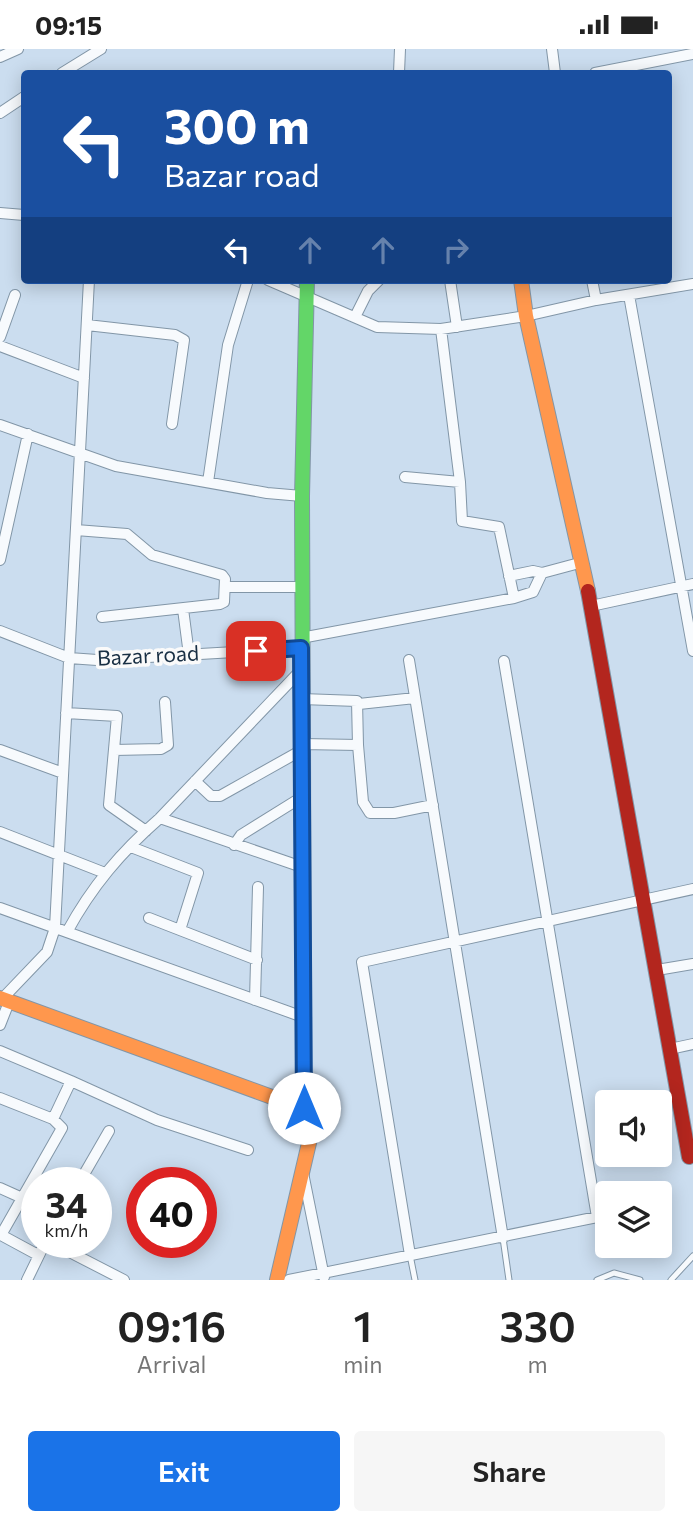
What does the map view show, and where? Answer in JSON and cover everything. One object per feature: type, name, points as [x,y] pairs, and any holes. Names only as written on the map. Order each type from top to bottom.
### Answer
[{"type":"street","points":[[0,57],[18,49]]},
{"type":"street","points":[[67,70],[101,49]]},
{"type":"street","points":[[399,70],[400,49]]},
{"type":"street","points":[[552,49],[555,70]]},
{"type":"street","points":[[623,70],[692,55]]},
{"type":"street","points":[[0,113],[21,99]]},
{"type":"street","points":[[0,213],[21,215]]},
{"type":"street","points":[[306,287],[377,327],[441,329],[526,316],[629,295],[649,286],[693,283]]},
{"type":"street","points":[[0,1025],[4,1000],[47,952],[55,928],[89,284]]},
{"type":"street","points":[[208,482],[228,345],[247,284]]},
{"type":"street","points":[[355,317],[368,291],[375,284]]},
{"type":"street","points":[[451,284],[457,327]]},
{"type":"street","points":[[522,284],[526,316],[583,562],[689,1157]]},
{"type":"street","points":[[593,284],[596,300]]},
{"type":"street","points":[[304,1108],[301,643],[306,287]]},
{"type":"street","points":[[0,337],[15,295]]},
{"type":"street","points":[[629,295],[687,585],[693,651]]},
{"type":"street","points":[[87,325],[175,335],[184,340],[172,424]]},
{"type":"street","points":[[441,329],[460,482],[460,520],[499,527],[514,598],[533,592],[542,573]]},
{"type":"street","points":[[0,347],[84,379]]},
{"type":"street","points":[[0,425],[80,451],[116,466],[302,496]]},
{"type":"street","points":[[0,559],[5,513],[28,435]]},
{"type":"street","points":[[405,477],[460,482]]},
{"type":"street","points":[[76,530],[127,534],[152,555],[222,575],[226,587],[224,602],[220,604],[102,617]]},
{"type":"street","points":[[509,576],[525,571],[542,573],[583,562]]},
{"type":"street","points":[[591,606],[687,585]]},
{"type":"street","points":[[226,587],[302,587]]},
{"type":"street","name":"Bazar road","points":[[0,631],[69,658],[96,660],[189,655],[301,643],[514,598]]},
{"type":"street","points":[[183,609],[189,655]]},
{"type":"street","points":[[408,660],[503,1238]]},
{"type":"street","points":[[504,661],[596,1181]]},
{"type":"street","points":[[67,932],[88,894],[104,873],[302,669]]},
{"type":"street","points":[[359,704],[415,698]]},
{"type":"street","points":[[302,699],[355,700],[359,704],[358,745],[363,802],[370,813],[394,813],[433,805]]},
{"type":"street","points":[[114,750],[160,749],[168,745],[165,702]]},
{"type":"street","points":[[66,713],[117,716],[109,805],[146,831]]},
{"type":"street","points":[[195,781],[211,796],[220,796],[302,747],[358,745]]},
{"type":"street","points":[[0,750],[63,773]]},
{"type":"street","points":[[234,845],[241,835],[302,797]]},
{"type":"street","points":[[160,818],[302,867]]},
{"type":"street","points":[[0,832],[104,873]]},
{"type":"street","points":[[131,847],[198,873],[180,930]]},
{"type":"street","points":[[255,1000],[258,887]]},
{"type":"street","points":[[410,1255],[361,964],[693,889]]},
{"type":"street","points":[[0,908],[303,1017]]},
{"type":"street","points":[[149,918],[257,960]]},
{"type":"street","points":[[657,970],[693,964]]},
{"type":"street","points":[[4,1000],[316,1113],[277,1280]]},
{"type":"street","points":[[670,1049],[693,1044]]},
{"type":"street","points":[[0,1051],[157,1120],[248,1150]]},
{"type":"street","points":[[53,1119],[71,1080]]},
{"type":"street","points":[[0,1098],[53,1119],[62,1128],[0,1235],[21,1246]]},
{"type":"street","points":[[88,1167],[109,1131]]},
{"type":"street","points":[[303,1170],[324,1276]]},
{"type":"street","points":[[0,1188],[20,1197]]},
{"type":"street","points":[[289,1280],[324,1276],[410,1255],[595,1218]]},
{"type":"street","points":[[27,1280],[37,1258]]},
{"type":"street","points":[[81,1258],[124,1280]]},
{"type":"lane","points":[[503,1238],[509,1280]]},
{"type":"lane","points":[[410,1255],[415,1280]]},
{"type":"lane","points":[[671,1280],[693,1256]]},
{"type":"lane","points":[[597,1280],[614,1273],[640,1280]]},
{"type":"traffic: fast","points":[[303,741],[302,496],[307,284]]},
{"type":"traffic: slow","points":[[522,284],[526,316],[588,591]]},
{"type":"traffic: slow","points":[[303,741],[304,1108]]},
{"type":"traffic: slow","points":[[0,998],[316,1113],[277,1280]]},
{"type":"traffic: jam","points":[[588,591],[689,1157]]},
{"type":"route","points":[[256,651],[301,648],[304,1108]]}]
